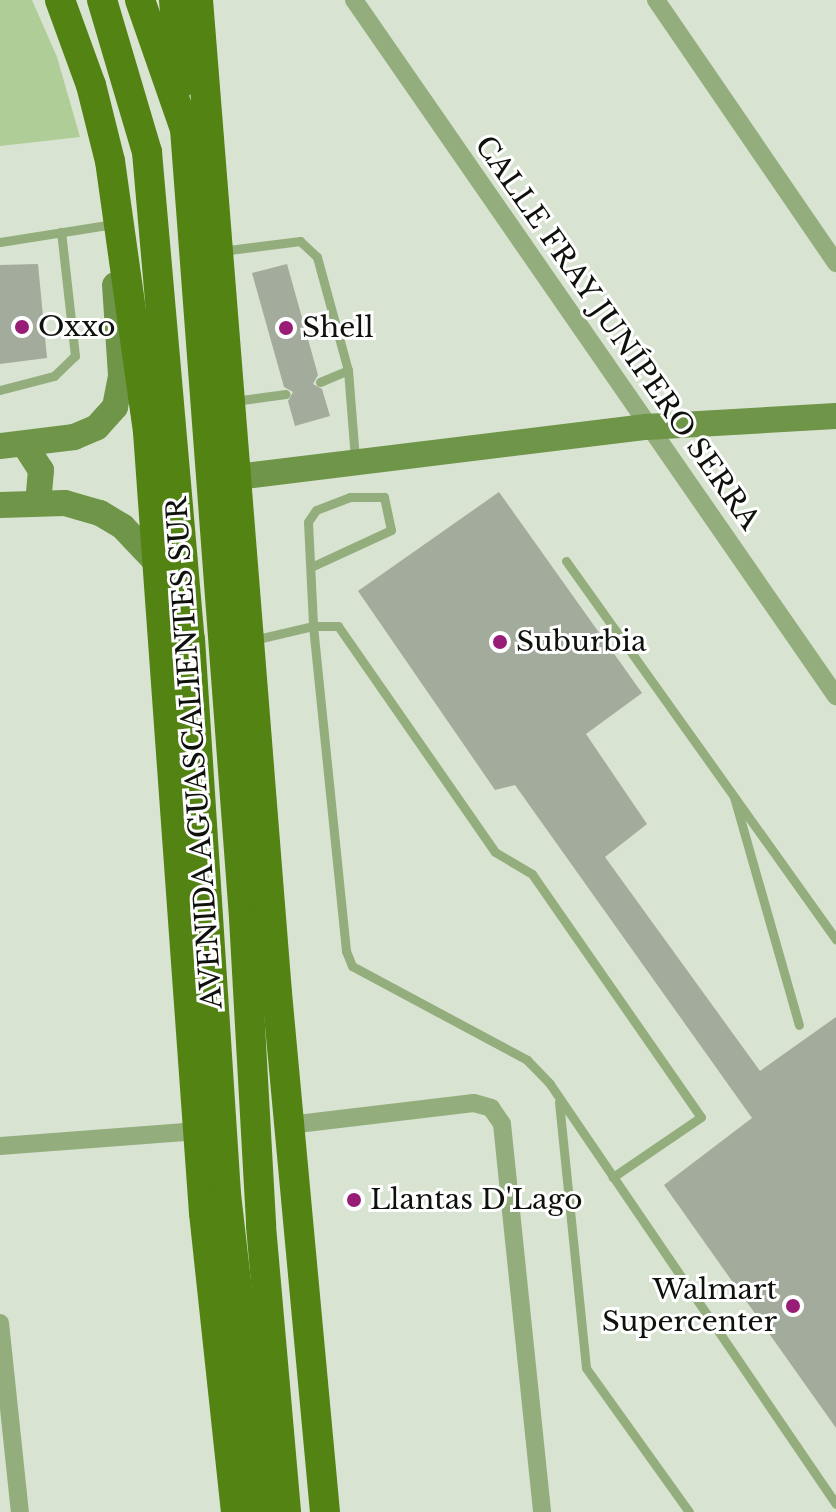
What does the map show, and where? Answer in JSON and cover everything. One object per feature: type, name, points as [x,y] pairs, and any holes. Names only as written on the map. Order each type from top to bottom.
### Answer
[{"type":"main road","name":"AVENIDA AGUASCALIENTES SUR","points":[[60,0],[91,85],[118,227],[148,432],[198,1131],[236,1512]]},
{"type":"main road","name":"AVENIDA AGUASCALIENTES SUR","points":[[102,0],[147,152],[190,639],[224,1179],[262,1512]]},
{"type":"main road","name":"AVENIDA AGUASCALIENTES SUR","points":[[140,0],[185,129],[244,918],[261,1226],[286,1512]]},
{"type":"main road","points":[[174,0],[185,129]]},
{"type":"main road","points":[[198,0],[289,1125],[325,1512]]},
{"type":"street","name":"CALLE FRAY JUNÍPERO SERRA","points":[[354,0],[646,427],[836,696]]},
{"type":"street","points":[[656,0],[832,250]]},
{"type":"street","points":[[7,441],[74,437],[97,427],[115,407],[121,375],[112,255],[118,227]]},
{"type":"street","points":[[237,477],[646,427],[836,416]]},
{"type":"street","points":[[7,441],[41,470],[38,503]]},
{"type":"street","points":[[0,505],[38,503],[100,513],[123,527],[157,563]]},
{"type":"street","points":[[289,1125],[474,1103],[491,1108],[502,1124],[542,1512]]},
{"type":"street","points":[[0,1146],[198,1131]]},
{"type":"street","points":[[0,1323],[20,1512]]},
{"type":"lane","points":[[0,242],[118,227]]},
{"type":"lane","points":[[0,390],[54,376],[75,356],[61,232]]},
{"type":"lane","points":[[218,251],[300,241],[317,257],[348,370],[355,461]]},
{"type":"lane","points":[[320,382],[348,370]]},
{"type":"lane","points":[[231,402],[286,394]]},
{"type":"lane","points":[[311,567],[391,530],[384,497],[350,497],[316,510],[308,522],[313,626],[346,951],[352,966],[527,1060],[559,1098],[836,1504]]},
{"type":"lane","points":[[566,561],[731,787],[836,940]]},
{"type":"lane","points":[[250,641],[313,626],[338,626],[495,852],[532,874],[701,1117],[613,1177]]},
{"type":"lane","points":[[731,787],[799,1025]]},
{"type":"lane","points":[[559,1098],[586,1368],[689,1512]]},
{"type":"green space","points":[[0,0],[32,0],[57,57],[80,137],[0,146]]},
{"type":"building","name":"Oxxo","points":[[38,264],[47,358],[0,364],[0,265]]},
{"type":"building","name":"Shell","points":[[287,264],[318,375],[313,384],[322,389],[330,416],[295,426],[288,401],[293,392],[284,387],[252,273]]},
{"type":"building","points":[[499,492],[642,693],[586,734],[647,824],[605,857],[760,1071],[836,1017],[836,1428],[664,1185],[752,1118],[515,785],[495,790],[358,591]]},
{"type":"place","name":"Oxxo","points":[[22,327]]},
{"type":"place","name":"Shell","points":[[286,328]]},
{"type":"place","name":"Suburbia","points":[[500,642]]},
{"type":"place","name":"Llantas D'Lago","points":[[354,1200]]},
{"type":"place","name":"Walmart Supercenter","points":[[793,1306]]}]
